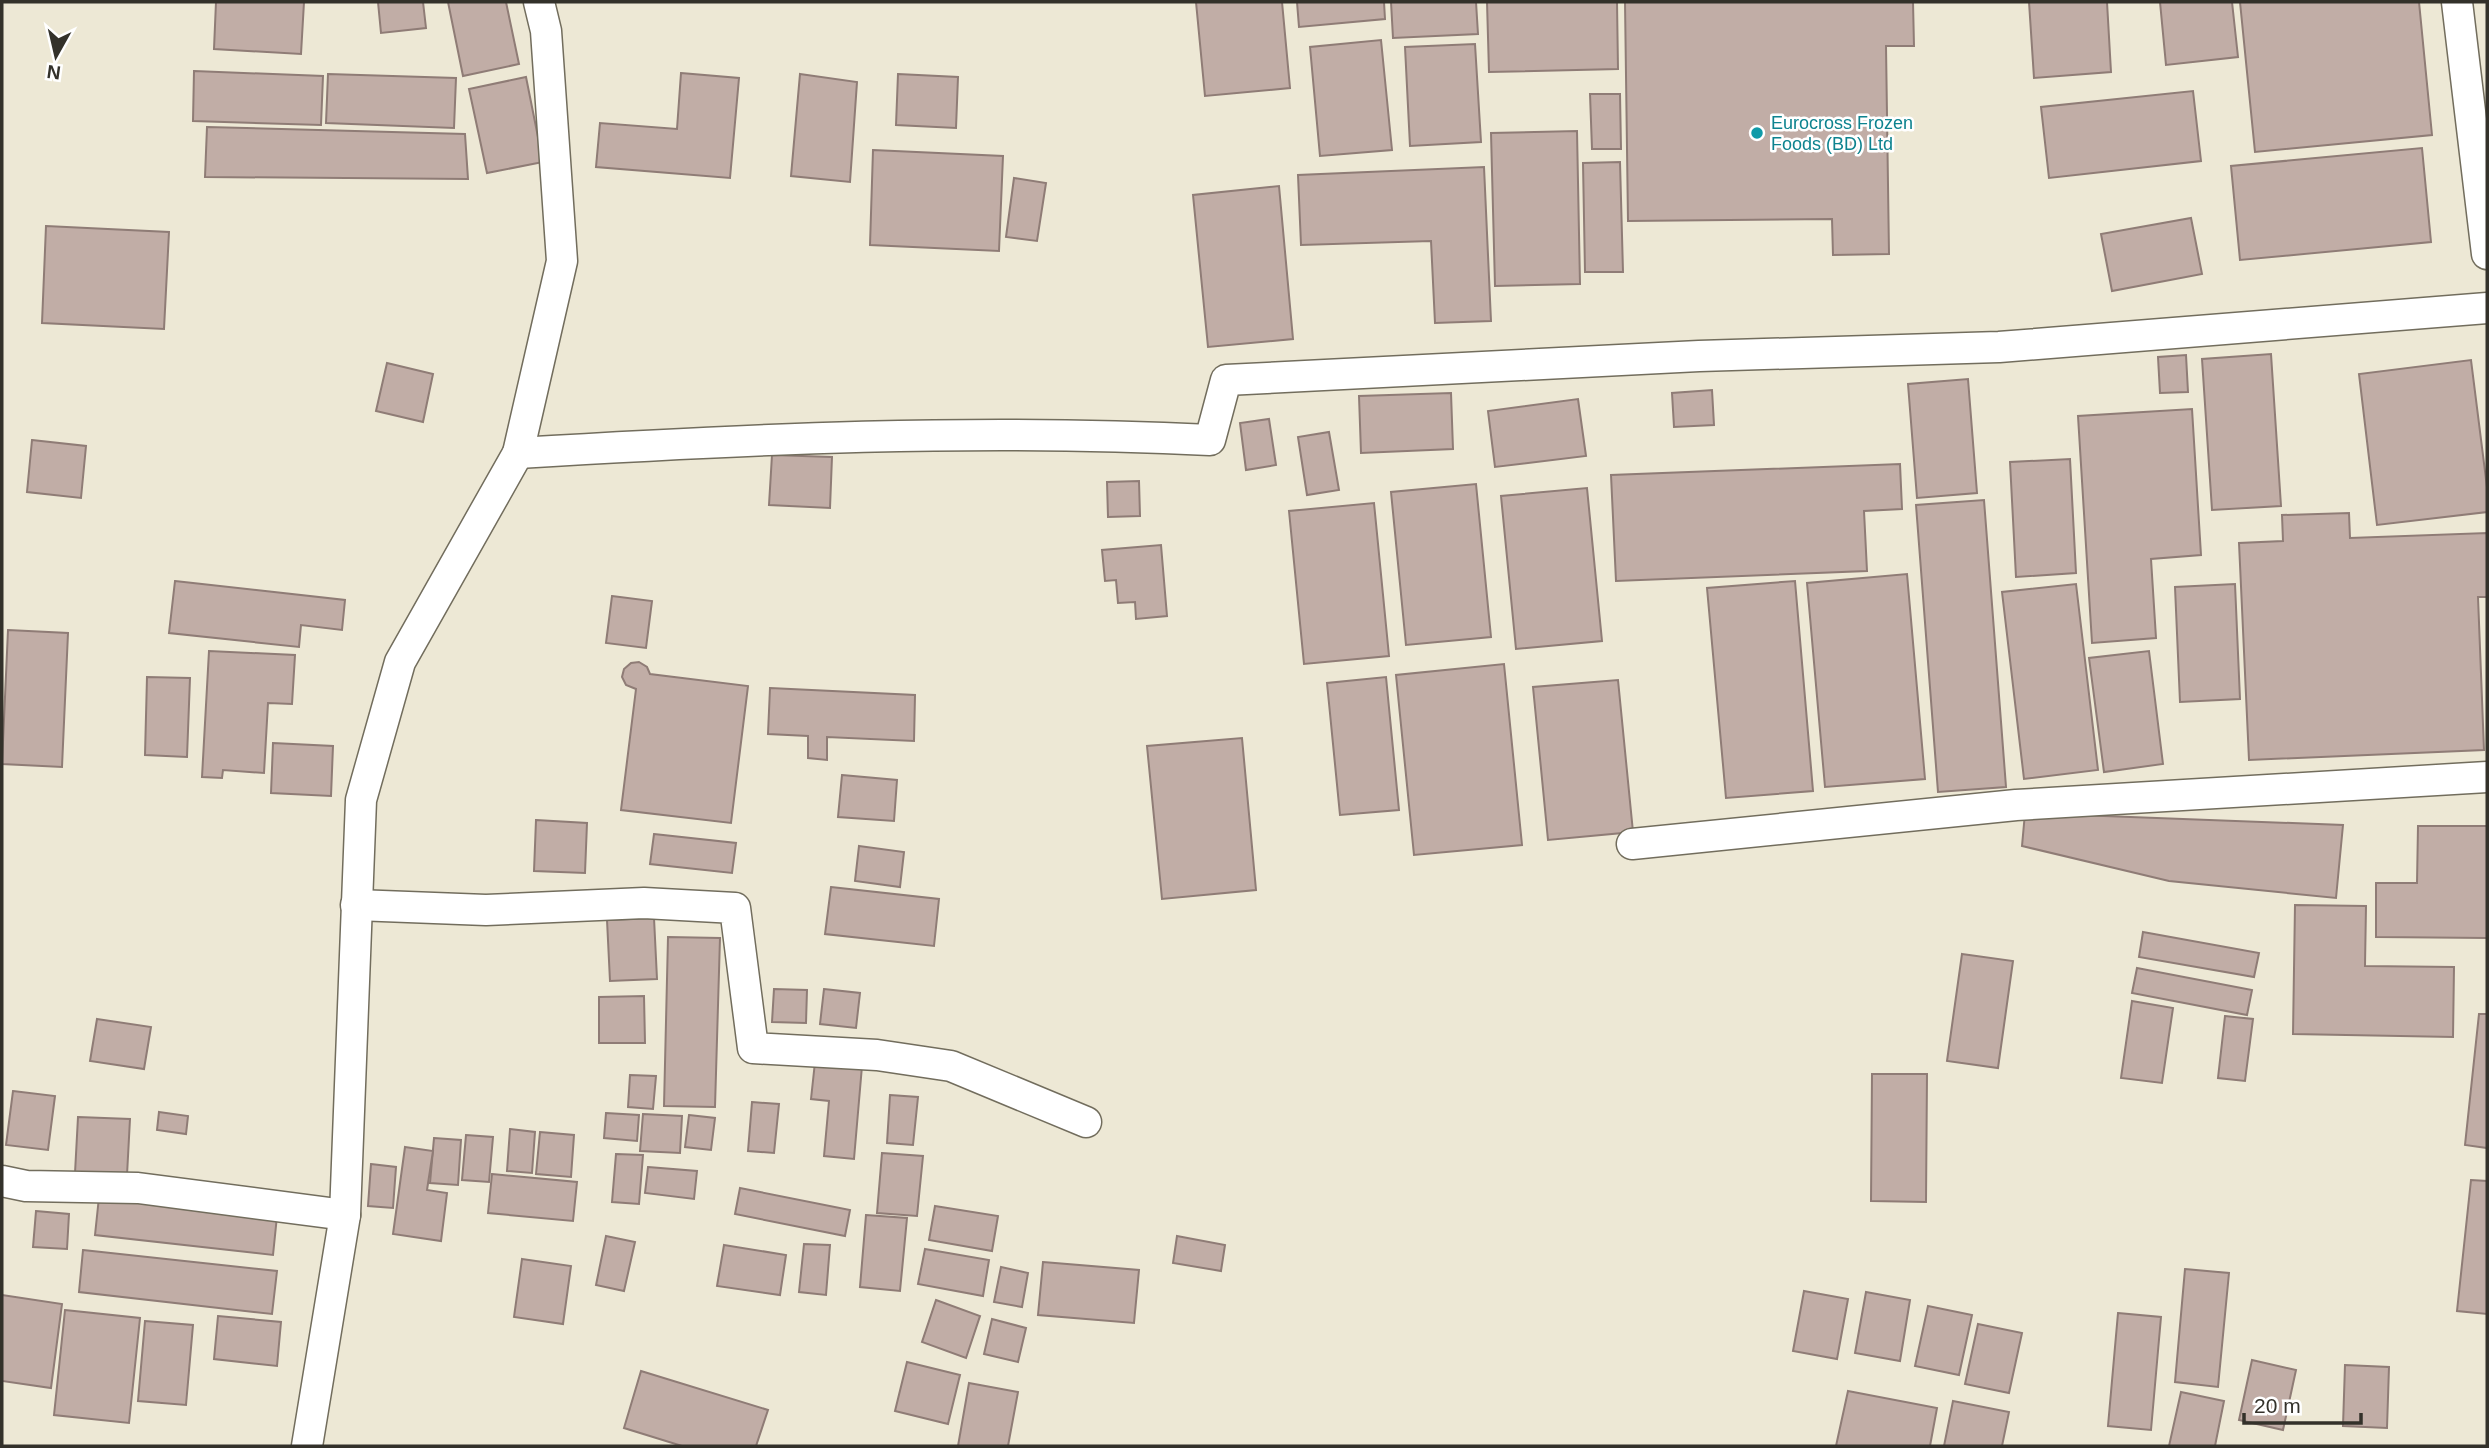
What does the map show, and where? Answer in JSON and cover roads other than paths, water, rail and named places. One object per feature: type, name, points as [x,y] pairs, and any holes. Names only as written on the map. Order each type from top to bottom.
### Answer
[{"type":"street","points":[[307,1446],[345,1215],[361,800],[400,662],[518,453],[562,261],[546,31],[539,2]]},
{"type":"street","points":[[2457,2],[2487,254]]},
{"type":"street","points":[[518,453],[710,442],[894,437],[1127,436],[1210,440],[1226,380],[1699,356],[1999,347],[2487,308]]},
{"type":"street","points":[[1632,844],[2016,805],[2487,777]]},
{"type":"street","points":[[356,905],[486,910],[644,903],[735,908],[752,1048],[877,1055],[951,1066],[1086,1122]]},
{"type":"street","points":[[2,1181],[26,1186],[138,1188],[345,1215]]},
{"type":"place","name":"Eurocross Frozen Foods (BD) Ltd","points":[[1757,133]]}]
